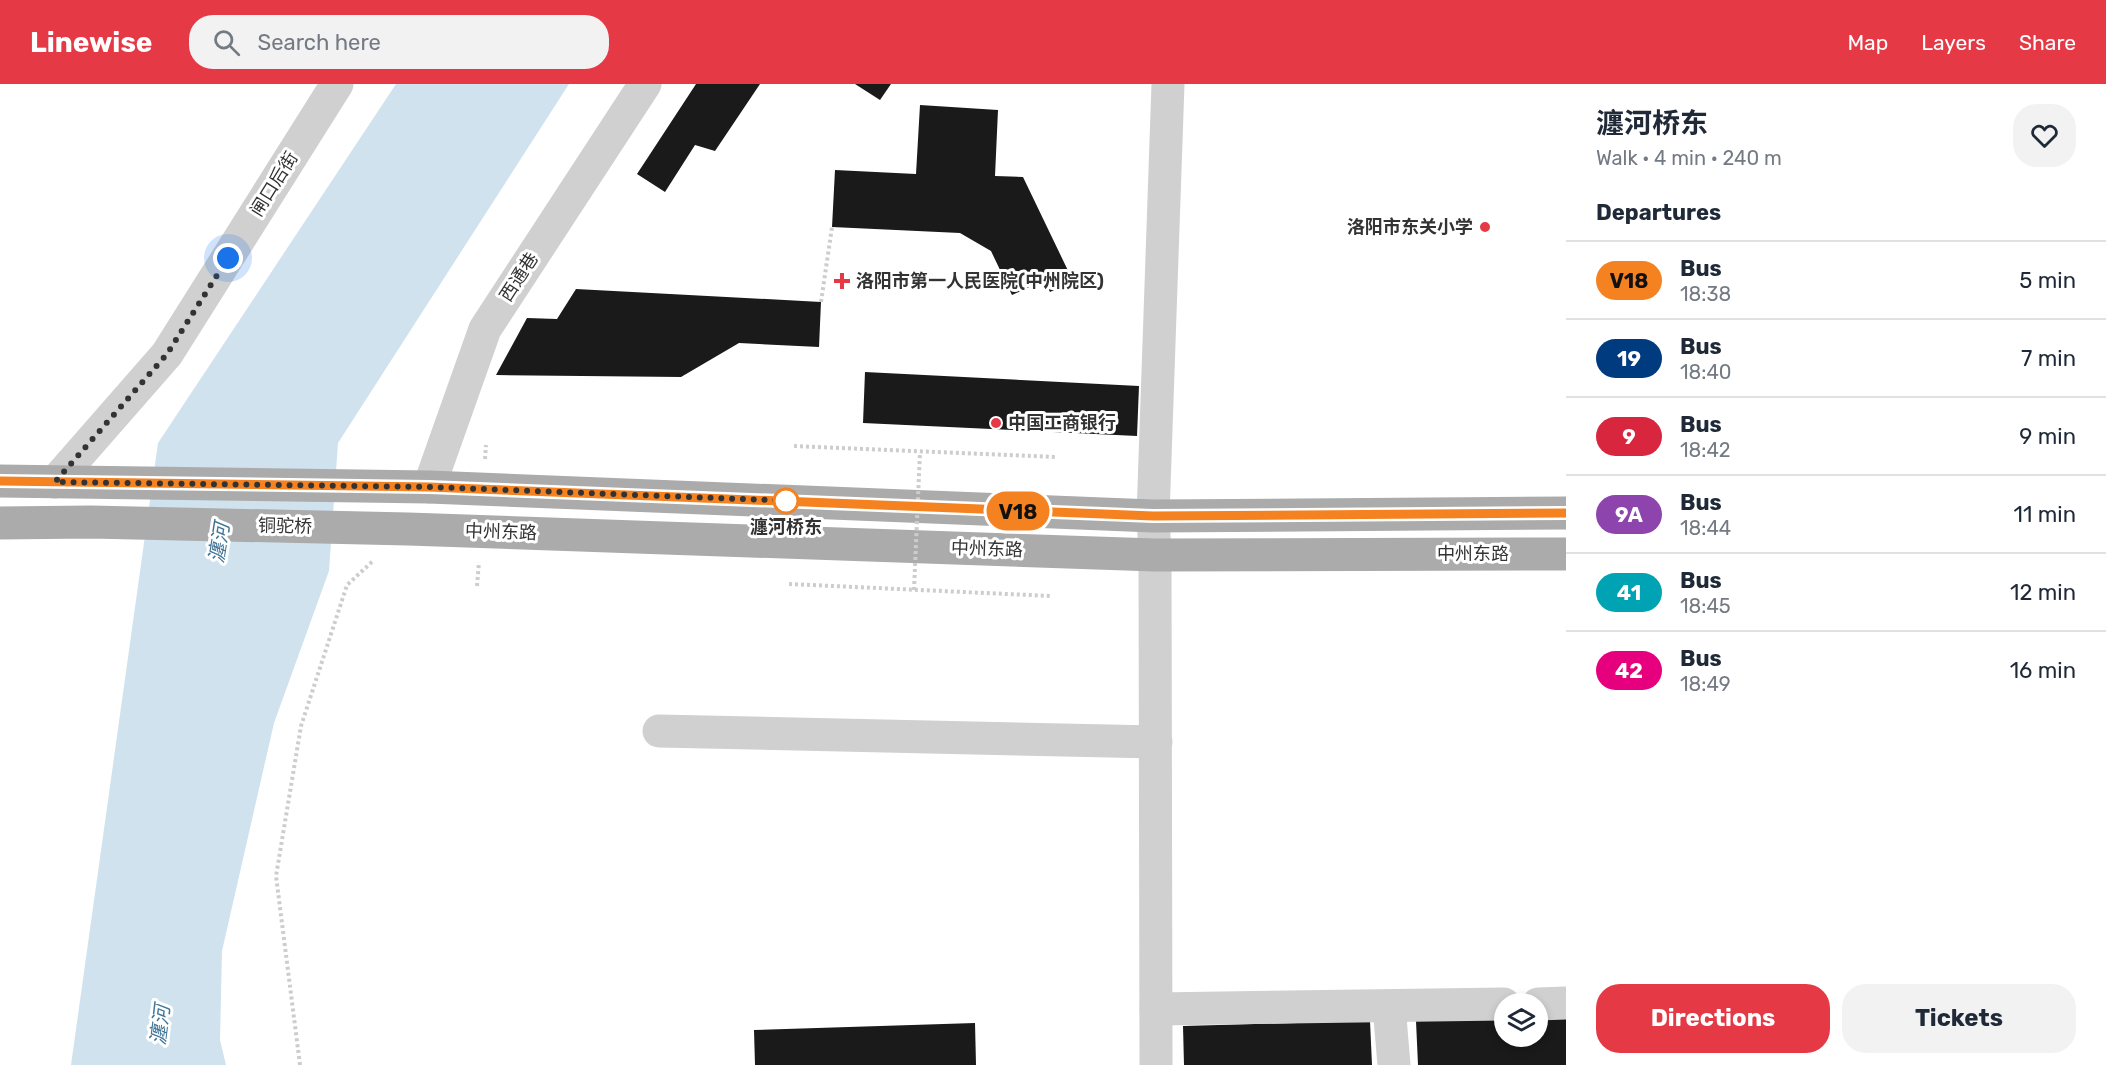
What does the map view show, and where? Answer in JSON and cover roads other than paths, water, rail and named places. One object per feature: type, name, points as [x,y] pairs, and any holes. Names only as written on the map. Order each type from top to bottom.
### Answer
[{"type":"main road","points":[[0,481],[429,487],[1153,516],[1566,513]]},
{"type":"main road","name":"铜驼桥","points":[[0,523],[91,522],[408,529]]},
{"type":"main road","name":"中州东路","points":[[408,529],[1155,555],[1566,554]]},
{"type":"street","name":"闸口后街","points":[[55,482],[167,354],[338,84]]},
{"type":"street","name":"西通巷","points":[[429,487],[485,329],[645,84]]},
{"type":"street","points":[[1156,1065],[1153,516],[1168,84]]},
{"type":"street","points":[[659,731],[1155,742]]},
{"type":"street","points":[[1548,1004],[1566,1003]]},
{"type":"street","points":[[1156,1009],[1494,1004]]},
{"type":"street","points":[[1389,1006],[1394,1065]]},
{"type":"water","name":"瀍河","points":[[396,84],[569,84],[338,443],[329,571],[274,723],[222,951],[220,1040],[226,1065],[71,1065],[158,443]]},
{"type":"place","name":"洛阳市东关小学","points":[[1485,227]]},
{"type":"place","name":"洛阳市第一人民医院(中州院区)","points":[[842,281]]},
{"type":"place","name":"中国工商银行","points":[[996,423]]},
{"type":"place","name":"瀍河桥东","points":[[786,501]]}]
